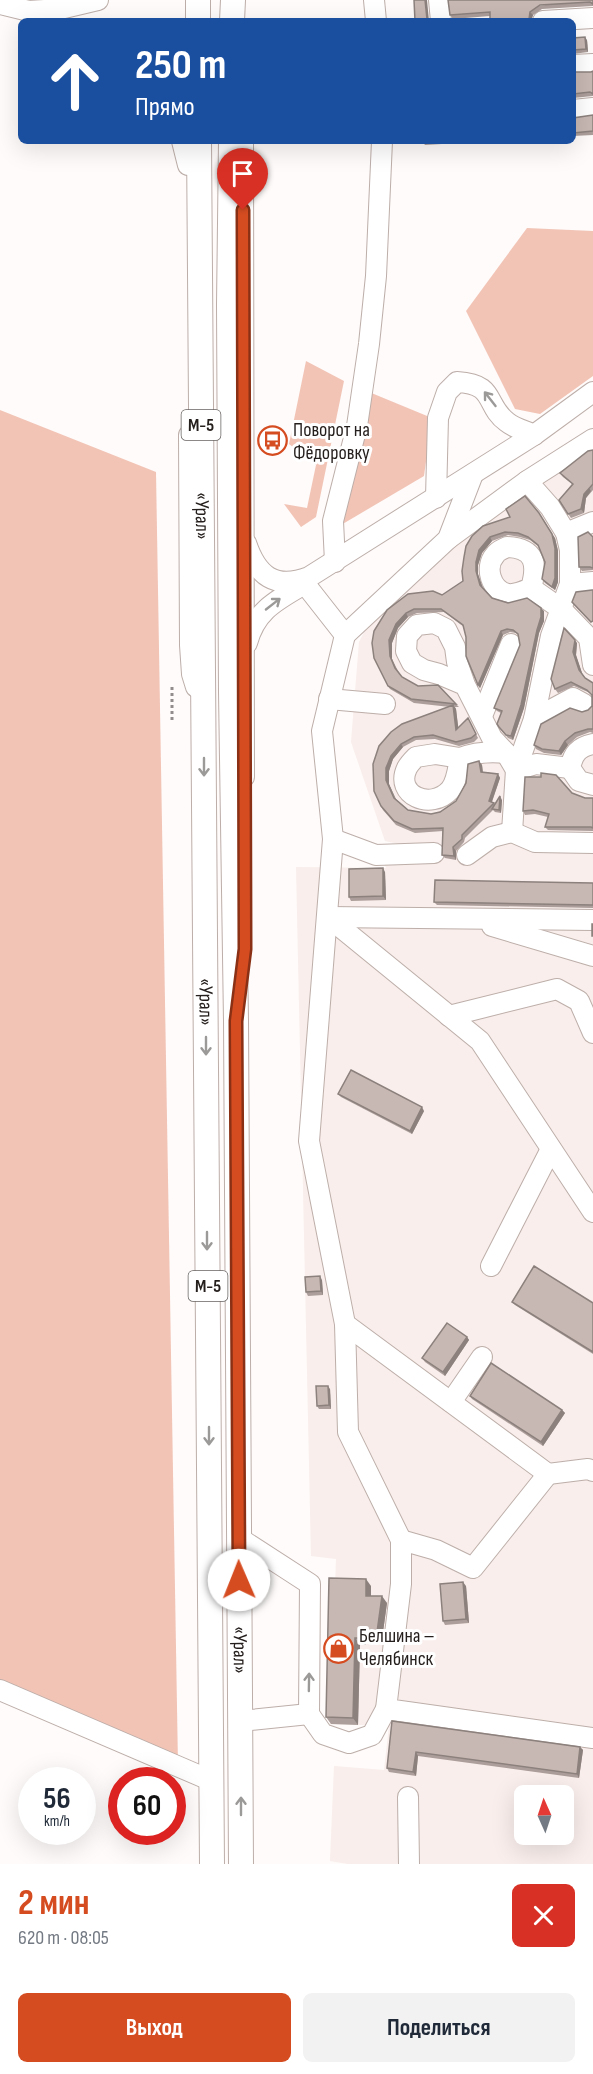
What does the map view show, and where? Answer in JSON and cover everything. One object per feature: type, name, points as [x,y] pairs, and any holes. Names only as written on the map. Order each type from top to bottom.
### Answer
[{"type":"main road","points":[[198,0],[198,18]]},
{"type":"main road","points":[[232,0],[232,18]]},
{"type":"main road","name":"«Урал»","points":[[199,144],[212,1864]]},
{"type":"main road","name":"«Урал»","points":[[231,144],[229,305],[231,668],[236,1021],[241,1864]]},
{"type":"street","points":[[0,4],[29,11],[60,9],[98,0]]},
{"type":"street","points":[[187,0],[188,18]]},
{"type":"street","points":[[237,0],[239,18]]},
{"type":"street","points":[[374,0],[376,18]]},
{"type":"street","points":[[439,0],[441,18]]},
{"type":"street","points":[[0,12],[18,19]]},
{"type":"street","points":[[576,19],[593,18]]},
{"type":"street","points":[[576,65],[593,64]]},
{"type":"street","points":[[576,110],[593,108]]},
{"type":"street","points":[[183,144],[189,165]]},
{"type":"street","points":[[188,144],[190,645],[192,674],[203,709]]},
{"type":"street","points":[[236,1021],[245,949],[243,144]]},
{"type":"street","points":[[335,562],[333,521],[357,426],[370,333],[376,276],[382,144]]},
{"type":"street","points":[[436,498],[438,418],[447,392],[457,382],[475,383],[491,398],[507,423],[534,435]]},
{"type":"street","points":[[244,538],[256,566],[264,575],[288,583],[309,577],[534,435],[593,392]]},
{"type":"street","points":[[238,1538],[310,1584],[309,1714],[323,1734],[349,1743],[372,1735],[386,1709],[400,1584],[401,1540],[348,1432],[345,1324],[309,1141],[333,839],[322,731],[345,635],[448,539],[527,481],[593,439]]},
{"type":"street","points":[[448,539],[473,474]]},
{"type":"street","points":[[512,832],[516,770],[534,718],[551,636],[570,584],[570,550],[566,533],[550,507],[527,481]]},
{"type":"street","points":[[566,533],[593,522]]},
{"type":"street","points":[[243,674],[247,643],[252,627],[260,615],[275,601],[305,584],[335,562]]},
{"type":"street","points":[[570,584],[593,582]]},
{"type":"street","points":[[305,584],[345,635]]},
{"type":"street","points":[[531,588],[561,609],[591,638],[593,665]]},
{"type":"street","points":[[482,716],[511,644]]},
{"type":"street","points":[[465,685],[492,738],[506,753],[516,770]]},
{"type":"street","points":[[534,718],[573,698],[585,704]]},
{"type":"street","points":[[329,699],[384,704]]},
{"type":"street","points":[[593,744],[580,748],[573,755],[570,768],[579,781],[593,785]]},
{"type":"street","points":[[460,758],[490,751],[506,753]]},
{"type":"street","points":[[516,770],[536,764],[570,768]]},
{"type":"street","points":[[467,855],[492,837],[512,832],[535,842],[593,843]]},
{"type":"street","points":[[333,839],[376,855],[434,853]]},
{"type":"street","points":[[328,918],[593,920]]},
{"type":"street","points":[[328,918],[480,1041],[593,1212]]},
{"type":"street","points":[[469,919],[593,956]]},
{"type":"street","points":[[449,1016],[556,988],[579,1001],[593,1033]]},
{"type":"street","points":[[491,1266],[551,1149]]},
{"type":"street","points":[[345,1324],[548,1474],[588,1469],[593,1471]]},
{"type":"street","points":[[451,1402],[482,1357]]},
{"type":"street","points":[[401,1540],[436,1550],[474,1568],[548,1474]]},
{"type":"street","points":[[0,1690],[212,1781]]},
{"type":"street","points":[[386,1709],[593,1738]]},
{"type":"street","points":[[241,1721],[309,1714]]},
{"type":"street","points":[[408,1797],[409,1864]]},
{"type":"path","points":[[172,687],[172,722]]},
{"type":"shaded area","points":[[527,228],[593,231],[593,376],[540,414],[515,409],[466,311]]},
{"type":"shaded area","points":[[306,361],[344,381],[316,517],[301,527],[284,504],[307,508],[316,465],[289,444]]},
{"type":"shaded area","points":[[369,392],[432,418],[424,476],[341,525]]},
{"type":"shaded area","points":[[0,410],[156,472],[178,1765],[0,1685]]},
{"type":"shaded area","points":[[593,445],[593,1864],[348,1864],[330,1861],[334,1766],[384,1770],[389,1726],[330,1724],[336,1559],[311,1556],[296,867],[386,868],[383,858],[451,855],[385,841],[351,742],[359,642],[374,613],[468,531]]},
{"type":"building","points":[[414,0],[425,0],[427,18],[415,18]]},
{"type":"building","points":[[448,0],[593,0],[593,4],[590,2],[540,5],[530,12],[529,18],[490,18],[490,12],[450,15]]},
{"type":"building","points":[[585,37],[586,49],[576,50],[576,38]]},
{"type":"building","points":[[593,71],[593,94],[590,92],[576,94],[576,72]]},
{"type":"building","points":[[593,115],[593,131],[576,133],[576,118]]},
{"type":"building","points":[[593,450],[593,484],[584,494],[581,509],[568,514],[559,500],[573,484],[560,473],[588,451]]},
{"type":"building","points":[[525,496],[552,534],[555,548],[555,578],[552,587],[542,579],[545,562],[538,545],[518,533],[505,532],[490,537],[479,550],[476,562],[480,585],[492,598],[508,603],[527,598],[541,608],[541,617],[521,705],[511,736],[506,735],[497,724],[502,711],[494,708],[520,645],[518,634],[513,630],[501,631],[478,685],[466,656],[466,637],[463,625],[441,609],[414,609],[406,613],[396,624],[389,640],[390,656],[395,668],[402,677],[418,686],[438,685],[456,704],[411,699],[388,686],[374,658],[372,643],[374,631],[387,610],[408,594],[433,591],[442,595],[463,581],[462,571],[466,546],[472,536],[483,526],[510,517],[506,509]]},
{"type":"building","points":[[588,532],[593,537],[593,568],[579,567],[578,537]]},
{"type":"building","points":[[593,590],[593,621],[591,622],[572,602],[576,592]]},
{"type":"building","points":[[564,628],[575,640],[573,652],[579,670],[593,683],[593,729],[575,733],[565,741],[559,751],[542,749],[534,745],[541,724],[570,708],[582,712],[592,706],[592,695],[587,690],[571,682],[555,689],[551,679]]},
{"type":"building","points":[[453,705],[456,730],[468,718],[476,734],[471,738],[456,742],[433,735],[414,737],[401,744],[391,756],[386,768],[386,780],[394,798],[408,810],[431,814],[440,812],[456,801],[466,783],[468,764],[479,761],[481,772],[498,774],[489,801],[494,803],[462,835],[462,839],[453,847],[454,856],[442,855],[443,828],[412,829],[394,821],[381,806],[374,791],[373,764],[379,746],[391,732],[402,724]]},
{"type":"building","points":[[541,773],[556,775],[572,793],[585,798],[593,798],[593,828],[545,827],[549,814],[533,810],[523,811],[525,777],[541,777]]},
{"type":"building","points":[[500,796],[499,810],[492,809]]},
{"type":"building","points":[[383,868],[383,896],[349,897],[349,869]]},
{"type":"building","points":[[435,880],[593,883],[593,905],[434,902]]},
{"type":"building","points":[[351,1070],[422,1107],[410,1131],[338,1094]]},
{"type":"building","points":[[534,1266],[593,1303],[593,1352],[512,1302]]},
{"type":"building","points":[[320,1276],[321,1291],[306,1292],[305,1277]]},
{"type":"building","points":[[447,1323],[467,1337],[443,1372],[422,1358]]},
{"type":"building","points":[[491,1363],[562,1410],[541,1442],[470,1396]]},
{"type":"building","points":[[316,1386],[328,1386],[329,1405],[317,1406]]},
{"type":"building","points":[[329,1578],[366,1579],[366,1596],[382,1596],[377,1632],[361,1632],[361,1638],[355,1638],[353,1718],[326,1717]]},
{"type":"building","points":[[463,1582],[466,1619],[443,1621],[440,1584]]},
{"type":"building","points":[[392,1721],[580,1747],[577,1774],[416,1752],[413,1772],[387,1768]]},
{"type":"place","name":"Поворот на Фёдоровку","points":[[272,441]]},
{"type":"place","name":"Белшина – Челябинск","points":[[338,1648]]},
{"type":"route","points":[[239,1580],[236,1021],[245,949],[243,210]]}]
